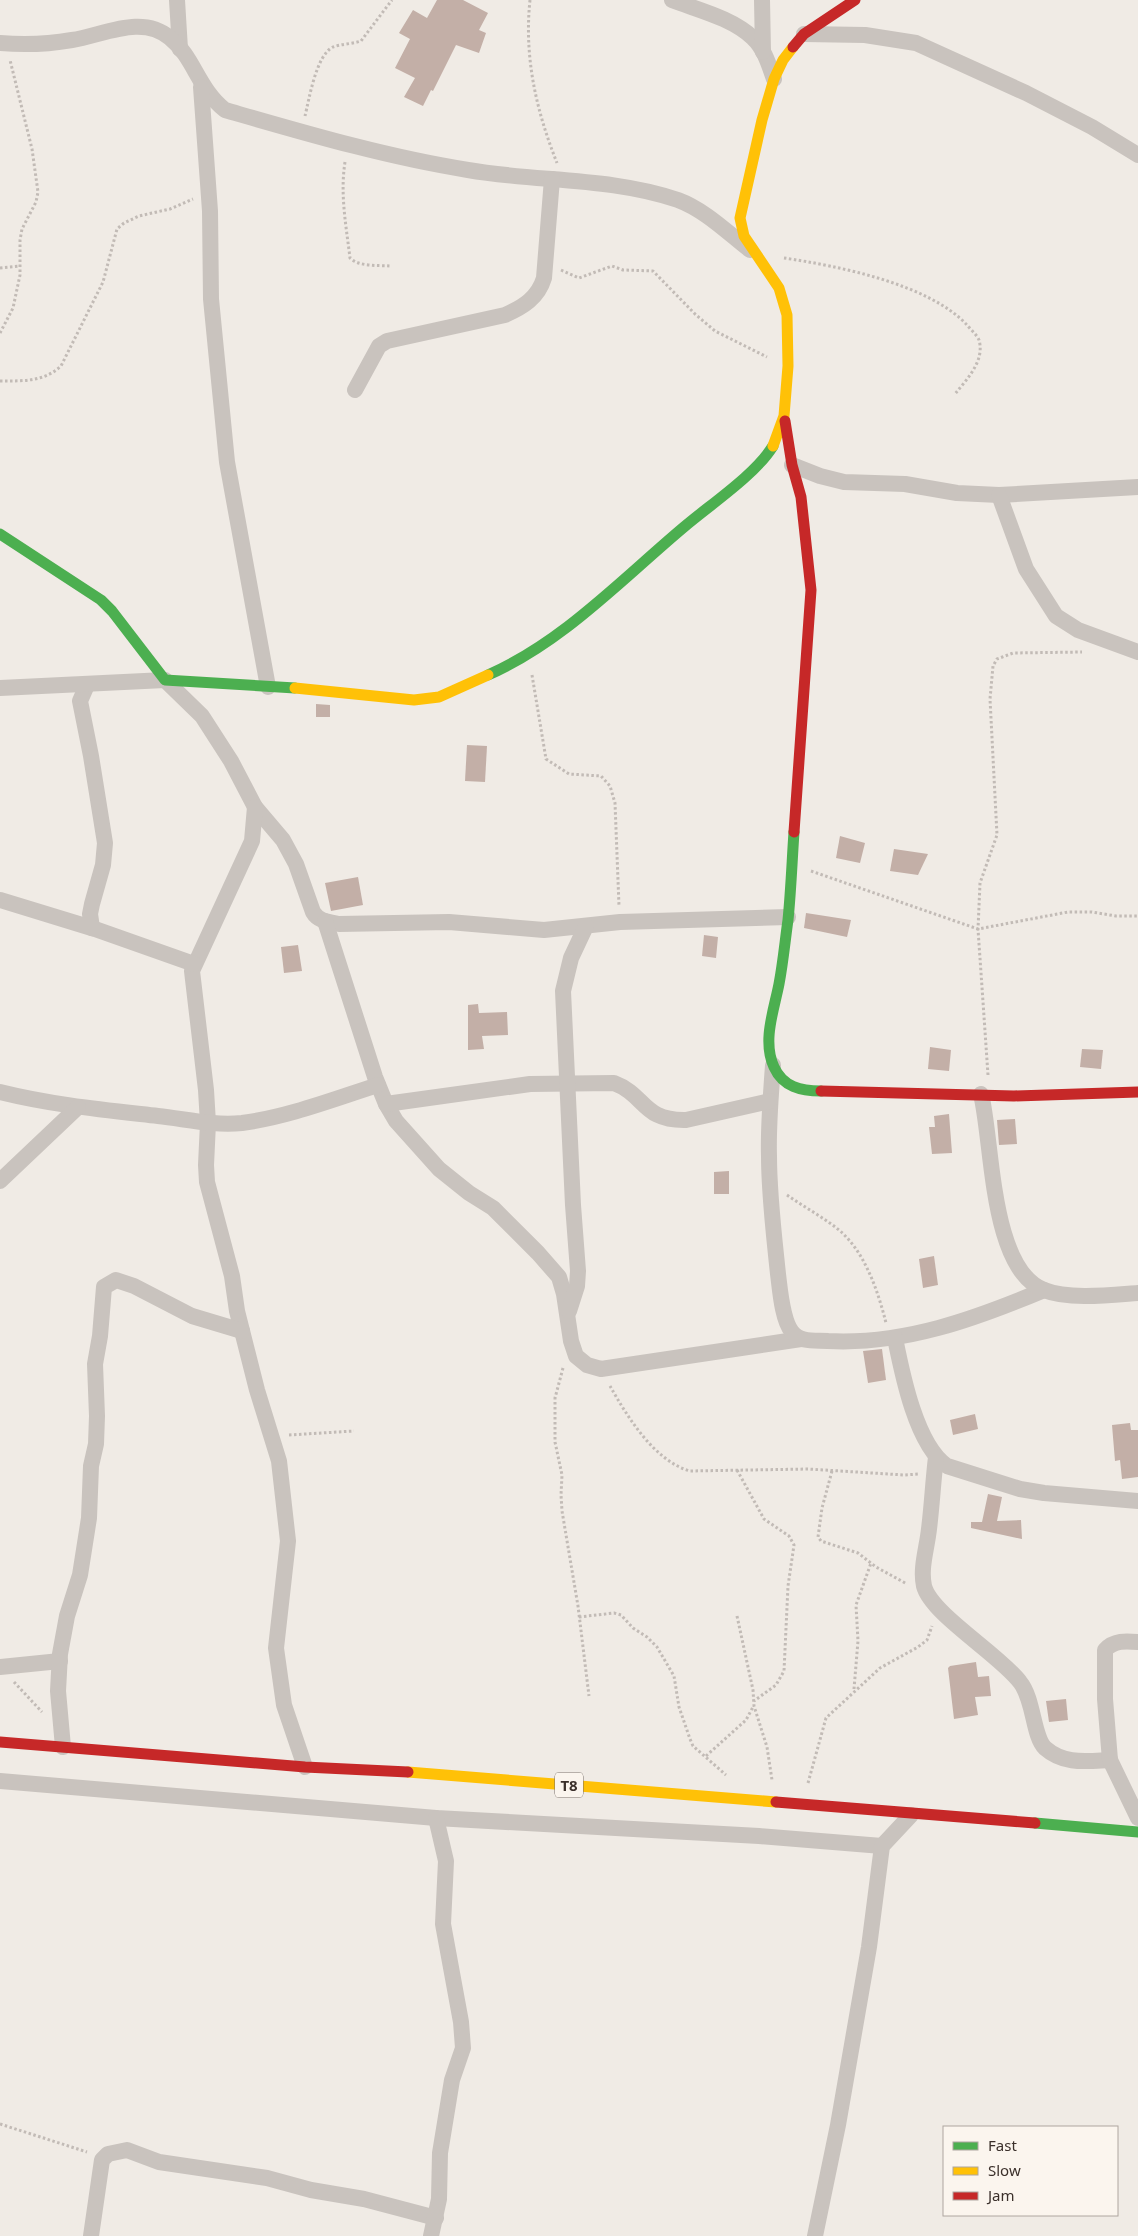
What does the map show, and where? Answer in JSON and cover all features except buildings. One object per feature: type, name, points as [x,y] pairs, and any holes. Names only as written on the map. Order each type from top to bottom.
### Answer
[{"type":"main road","points":[[0,534],[101,600],[112,611],[165,680],[414,700],[439,697],[467,686],[528,654],[612,591],[634,569],[745,476],[768,454],[777,440],[784,416],[788,366],[787,315],[779,288],[753,253],[744,236],[740,218],[762,120],[774,79],[783,60],[804,34],[855,0]]},
{"type":"main road","points":[[784,416],[792,465],[801,497],[811,590],[788,916],[779,983],[769,1032],[773,1065],[780,1078],[786,1083],[794,1088],[806,1091],[985,1095],[1097,1095],[1138,1092]]},
{"type":"main road","name":"T8","points":[[0,1742],[304,1767],[443,1774],[1138,1832]]},
{"type":"street","points":[[176,0],[180,49]]},
{"type":"street","points":[[672,0],[732,23],[753,38],[763,52],[774,79]]},
{"type":"street","points":[[762,0],[763,52]]},
{"type":"street","points":[[3,43],[44,44],[72,40],[121,28],[143,26],[153,28],[170,38],[180,49],[187,57],[212,100],[225,110],[397,156],[469,170],[636,190],[679,201],[702,213],[753,253]]},
{"type":"street","points":[[804,34],[865,35],[916,43],[1026,92],[1092,127],[1138,155]]},
{"type":"street","points":[[201,82],[208,184],[211,299],[227,462],[268,687]]},
{"type":"street","points":[[355,390],[379,346],[388,341],[505,315],[521,308],[540,288],[560,180]]},
{"type":"street","points":[[792,465],[820,476],[844,482],[906,484],[957,493],[999,495],[1138,487]]},
{"type":"street","points":[[999,495],[1026,569],[1056,616],[1078,630],[1138,652]]},
{"type":"street","points":[[0,688],[165,680],[202,716],[231,761],[254,807],[283,840],[296,864],[315,916],[325,921],[339,924],[449,922],[544,930],[620,922],[788,916]]},
{"type":"street","points":[[87,685],[80,701],[105,843],[103,865],[90,914],[92,928]]},
{"type":"street","points":[[254,807],[252,840],[194,964],[192,983],[208,1123],[207,1182],[225,1247],[242,1331],[271,1437],[280,1461],[288,1541],[276,1648],[279,1682],[284,1705],[304,1767]]},
{"type":"street","points":[[0,900],[92,928],[194,964]]},
{"type":"street","points":[[325,921],[378,1086],[396,1121],[439,1169],[468,1193],[493,1208],[538,1253],[558,1278],[564,1294],[571,1341],[576,1356],[587,1365],[601,1369],[801,1339],[844,1342],[917,1334],[978,1316],[1044,1290]]},
{"type":"street","points":[[567,1319],[577,1286],[578,1271],[563,991],[571,958],[586,926]]},
{"type":"street","points":[[773,1065],[770,1101],[770,1183],[781,1295],[787,1322],[792,1333],[801,1339]]},
{"type":"street","points":[[386,1104],[530,1084],[614,1082],[624,1086],[654,1114],[672,1120],[686,1120],[770,1101]]},
{"type":"street","points":[[0,1092],[28,1099],[208,1123],[242,1123],[378,1086]]},
{"type":"street","points":[[985,1095],[985,1110],[996,1202],[1013,1260],[1032,1284],[1044,1290],[1061,1294],[1101,1295],[1138,1293]]},
{"type":"street","points":[[0,1181],[78,1106]]},
{"type":"street","points":[[63,1746],[58,1691],[60,1661],[67,1616],[84,1556],[89,1518],[91,1466],[96,1444],[95,1364],[100,1336],[104,1287],[116,1280],[134,1286],[192,1316],[242,1331]]},
{"type":"street","points":[[892,1338],[914,1411],[935,1465],[923,1577],[928,1594],[939,1610],[990,1652],[1021,1682],[1030,1701],[1037,1735],[1045,1748],[1064,1759],[1076,1761],[1110,1760]]},
{"type":"street","points":[[935,1465],[947,1466],[1020,1489],[1044,1494],[1138,1501]]},
{"type":"street","points":[[1138,1642],[1118,1642],[1105,1650],[1105,1699],[1110,1760],[1138,1818]]},
{"type":"street","points":[[1,1668],[60,1661]]},
{"type":"street","points":[[0,1781],[436,1818],[759,1836],[882,1846]]},
{"type":"street","points":[[815,2236],[838,2125],[869,1947],[882,1846],[911,1814]]},
{"type":"street","points":[[431,2236],[436,2218],[440,2153],[452,2080],[463,2048],[461,2022],[443,1924],[446,1861],[436,1818]]},
{"type":"street","points":[[91,2236],[102,2160],[108,2154],[127,2150],[159,2162],[267,2178],[311,2190],[364,2199],[436,2218]]},
{"type":"path","points":[[296,129],[304,119],[310,89],[327,51],[333,47],[361,41],[392,0]]},
{"type":"path","points":[[530,0],[529,40],[531,78],[538,112],[558,166],[560,180]]},
{"type":"path","points":[[0,333],[13,308],[20,266],[22,229],[36,202],[38,192],[24,110],[3,43]]},
{"type":"path","points":[[348,144],[342,182],[350,258],[360,264],[390,266]]},
{"type":"path","points":[[0,381],[41,378],[54,372],[61,366],[103,282],[117,229],[124,223],[139,216],[188,202],[199,195],[208,184]]},
{"type":"path","points":[[783,258],[822,264],[855,272],[929,297],[946,306],[961,318],[979,340],[980,351],[975,368],[955,394]]},
{"type":"path","points":[[545,261],[579,278],[612,266],[623,270],[653,271],[695,314],[715,331],[752,351],[788,366]]},
{"type":"path","points":[[0,268],[20,266]]},
{"type":"path","points":[[985,1095],[978,929],[980,883],[997,835],[990,699],[993,666],[997,659],[1013,653],[1088,652]]},
{"type":"path","points":[[528,654],[546,759],[569,774],[601,776],[610,786],[615,803],[620,922]]},
{"type":"path","points":[[791,864],[978,929],[1068,912],[1138,916]]},
{"type":"path","points":[[770,1183],[839,1230],[852,1244],[875,1285],[892,1338]]},
{"type":"path","points":[[571,1341],[555,1398],[555,1442],[561,1467],[562,1511],[579,1616],[589,1696]]},
{"type":"path","points":[[601,1369],[643,1438],[680,1468],[690,1471],[832,1470],[904,1475],[935,1465]]},
{"type":"path","points":[[271,1437],[354,1431]]},
{"type":"path","points":[[737,1470],[764,1519],[789,1536],[794,1545],[788,1586],[784,1671],[776,1685],[754,1701]]},
{"type":"path","points":[[832,1470],[822,1508],[818,1537],[821,1542],[858,1553],[871,1563],[928,1594]]},
{"type":"path","points":[[854,1691],[858,1641],[856,1605],[871,1563]]},
{"type":"path","points":[[802,1805],[826,1718],[880,1668],[927,1640],[939,1610]]},
{"type":"path","points":[[579,1616],[621,1614],[633,1628],[647,1637],[665,1659],[674,1676],[679,1707],[694,1746],[729,1776]]},
{"type":"path","points":[[737,1616],[754,1706],[767,1747],[774,1803]]},
{"type":"path","points":[[1,1668],[32,1703],[61,1729]]},
{"type":"path","points":[[706,1756],[717,1744],[746,1720],[754,1706]]},
{"type":"path","points":[[0,2124],[54,2140],[104,2158]]},
{"type":"traffic: fast","points":[[488,675],[542,645],[591,608],[684,527],[732,489],[755,468],[773,446]]},
{"type":"traffic: fast","points":[[0,534],[101,600],[112,611],[165,680],[295,688]]},
{"type":"traffic: fast","points":[[794,832],[788,920],[770,1026],[769,1047],[774,1067],[782,1079],[800,1089],[821,1091]]},
{"type":"traffic: fast","points":[[1035,1823],[1138,1832]]},
{"type":"traffic: slow","points":[[773,446],[784,416],[788,366],[787,315],[779,288],[744,236],[740,218],[762,120],[774,79],[783,60],[793,47]]},
{"type":"traffic: slow","points":[[295,688],[414,700],[439,697],[488,675]]},
{"type":"traffic: slow","points":[[408,1772],[776,1802]]},
{"type":"traffic: jam","points":[[793,47],[804,34],[855,0]]},
{"type":"traffic: jam","points":[[785,421],[792,465],[801,497],[811,590],[794,832]]},
{"type":"traffic: jam","points":[[821,1091],[1014,1096],[1138,1092]]},
{"type":"traffic: jam","points":[[0,1742],[305,1767],[408,1772]]},
{"type":"traffic: jam","points":[[776,1802],[1035,1823]]}]
